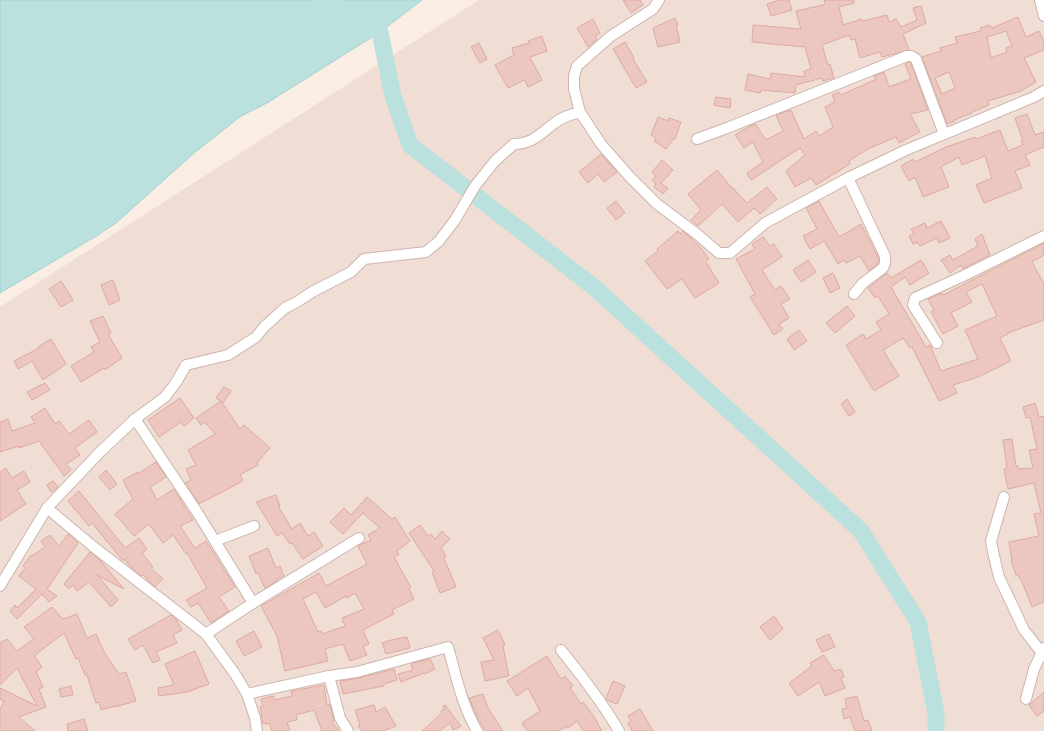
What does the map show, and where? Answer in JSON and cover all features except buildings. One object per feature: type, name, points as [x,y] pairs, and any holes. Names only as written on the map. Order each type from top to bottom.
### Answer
[{"type":"street","points":[[659,0],[653,9],[611,36],[577,66],[574,76],[574,89],[580,112],[601,144],[629,176],[657,204],[697,234],[719,253],[730,253],[765,223],[848,178],[906,150],[1034,97],[1044,91]]},
{"type":"street","points":[[1040,0],[1044,16]]},
{"type":"street","points":[[697,139],[907,56],[911,56],[916,59],[944,134]]},
{"type":"street","points":[[0,586],[47,508],[100,452],[135,419],[165,397],[177,381],[186,364],[228,355],[256,337],[264,327],[285,308],[351,272],[364,259],[426,252],[439,241],[456,220],[475,186],[495,161],[514,144],[525,144],[546,131],[560,119],[580,112]]},
{"type":"street","points":[[848,178],[885,256],[883,268],[863,283],[854,294]]},
{"type":"street","points":[[937,343],[913,305],[915,298],[1044,236]]},
{"type":"street","points":[[135,419],[197,512],[253,604]]},
{"type":"street","points":[[1004,497],[992,541],[999,577],[1024,630],[1043,651],[1034,668],[1026,699]]},
{"type":"street","points":[[47,508],[95,548],[206,634],[235,674],[247,694],[255,718],[257,731]]},
{"type":"street","points":[[215,541],[254,526]]},
{"type":"street","points":[[206,634],[360,538]]},
{"type":"street","points":[[247,694],[329,676],[357,672],[448,646],[461,697],[468,716],[477,731]]},
{"type":"street","points":[[561,650],[612,719],[619,731]]},
{"type":"street","points":[[329,676],[340,718],[348,731]]},
{"type":"shaded area","points":[[479,0],[1044,0],[1044,731],[0,731],[0,307]]},
{"type":"water","points":[[0,0],[422,0],[380,32],[267,103],[241,116],[194,153],[116,223],[0,293]]},
{"type":"waterway","points":[[323,0],[380,32],[393,96],[410,145],[595,288],[861,531],[918,622],[936,713],[936,731]]}]
